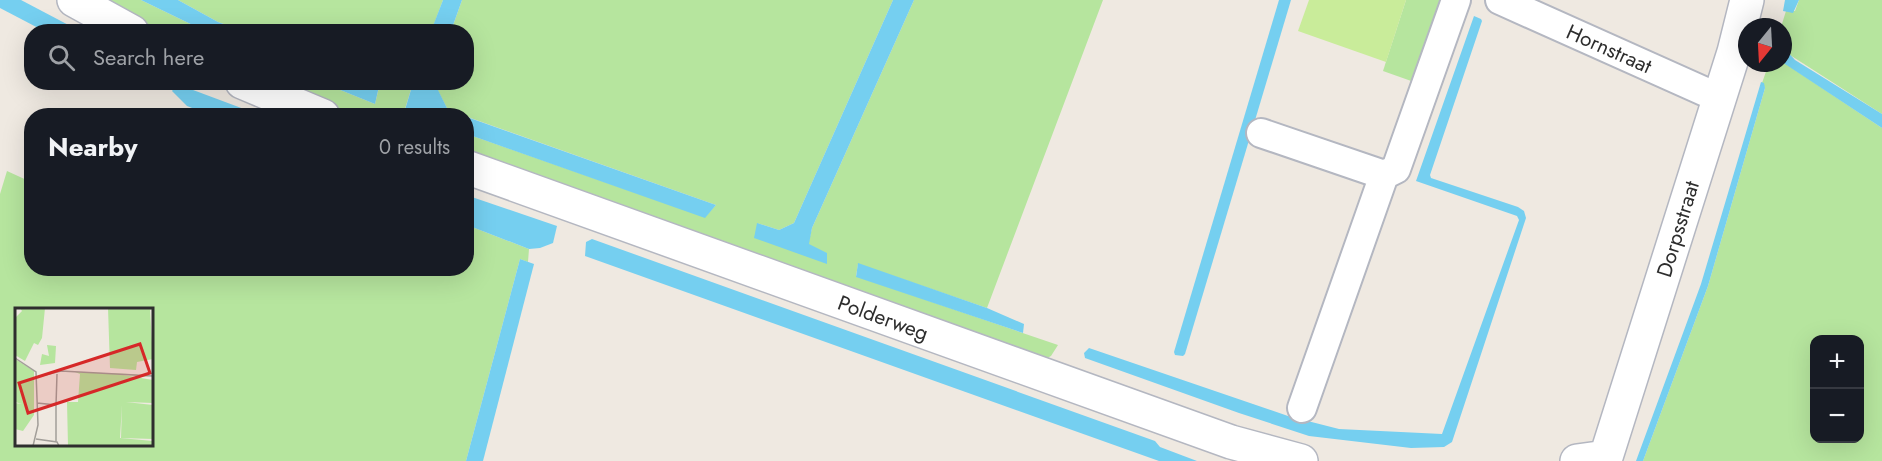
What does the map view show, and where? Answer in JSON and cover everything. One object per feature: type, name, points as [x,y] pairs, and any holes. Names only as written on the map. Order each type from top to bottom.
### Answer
[{"type":"street","points":[[74,0],[118,24]]},
{"type":"street","points":[[1261,133],[1384,175],[1396,170],[1456,0]]},
{"type":"street","name":"Hornstraat","points":[[1500,0],[1719,98]]},
{"type":"street","name":"Dorpsstraat","points":[[1596,460],[1719,98],[1747,0]]},
{"type":"street","points":[[261,90],[304,108]]},
{"type":"street","name":"Polderweg","points":[[474,170],[1231,442],[1301,461]]},
{"type":"street","points":[[1302,408],[1384,175]]},
{"type":"green space","points":[[91,0],[141,0],[191,24],[137,24]]},
{"type":"green space","points":[[178,0],[443,0],[434,24],[224,24]]},
{"type":"green space","points":[[462,0],[893,0],[794,223],[779,230],[757,223],[808,245],[812,228],[914,0],[1103,0],[987,308],[858,264],[856,276],[1058,345],[1051,356],[1039,362],[474,160],[474,136],[705,217],[716,205],[474,119],[474,108],[447,108],[438,90],[474,90],[474,24],[453,24]]},
{"type":"green space","points":[[1309,0],[1406,0],[1386,62],[1298,31]]},
{"type":"green space","points":[[1406,0],[1444,0],[1414,82],[1383,71]]},
{"type":"green space","points":[[1799,0],[1882,0],[1882,114],[1792,56],[1792,18],[1784,18],[1786,11],[1795,11]]},
{"type":"green space","points":[[1792,68],[1882,128],[1882,461],[1643,461],[1708,286],[1765,88],[1762,83],[1766,72],[1792,72]]},
{"type":"green space","points":[[286,90],[340,90],[375,104],[378,90],[411,90],[405,108],[334,108]]},
{"type":"green space","points":[[7,171],[24,179],[24,276],[474,276],[474,228],[529,249],[528,262],[520,259],[466,461],[0,461],[0,194]]},
{"type":"water","points":[[0,0],[21,0],[67,24],[31,24],[0,8]]},
{"type":"water","points":[[141,0],[178,0],[224,24],[191,24]]},
{"type":"water","points":[[443,0],[462,0],[453,24],[434,24]]},
{"type":"water","points":[[893,0],[914,0],[812,228],[809,244],[827,253],[827,264],[754,238],[757,223],[779,230],[794,223]]},
{"type":"water","points":[[1279,0],[1291,0],[1185,354],[1175,355],[1174,352]]},
{"type":"water","points":[[1785,0],[1799,0],[1793,13],[1783,11]]},
{"type":"water","points":[[1474,16],[1482,21],[1430,175],[1431,178],[1518,207],[1524,211],[1526,218],[1452,442],[1444,447],[1411,448],[1309,436],[1085,358],[1084,353],[1089,348],[1288,416],[1339,429],[1442,434],[1519,220],[1517,216],[1416,181]]},
{"type":"water","points":[[1792,57],[1882,114],[1882,128],[1792,69]]},
{"type":"water","points":[[1761,82],[1764,83],[1765,88],[1708,286],[1643,461],[1636,461],[1701,284]]},
{"type":"water","points":[[193,90],[241,108],[192,108],[172,91]]},
{"type":"water","points":[[340,90],[378,90],[375,104]]},
{"type":"water","points":[[411,90],[438,90],[447,108],[406,108]]},
{"type":"water","points":[[474,119],[716,205],[705,218],[474,136]]},
{"type":"water","points":[[474,198],[557,226],[553,243],[529,249],[474,228]]},
{"type":"water","points":[[592,239],[1155,441],[1160,447],[1197,461],[1159,461],[585,256],[586,242]]},
{"type":"water","points":[[520,259],[534,264],[483,461],[466,461]]},
{"type":"water","points":[[858,263],[987,308],[1024,324],[1023,333],[856,277]]}]
